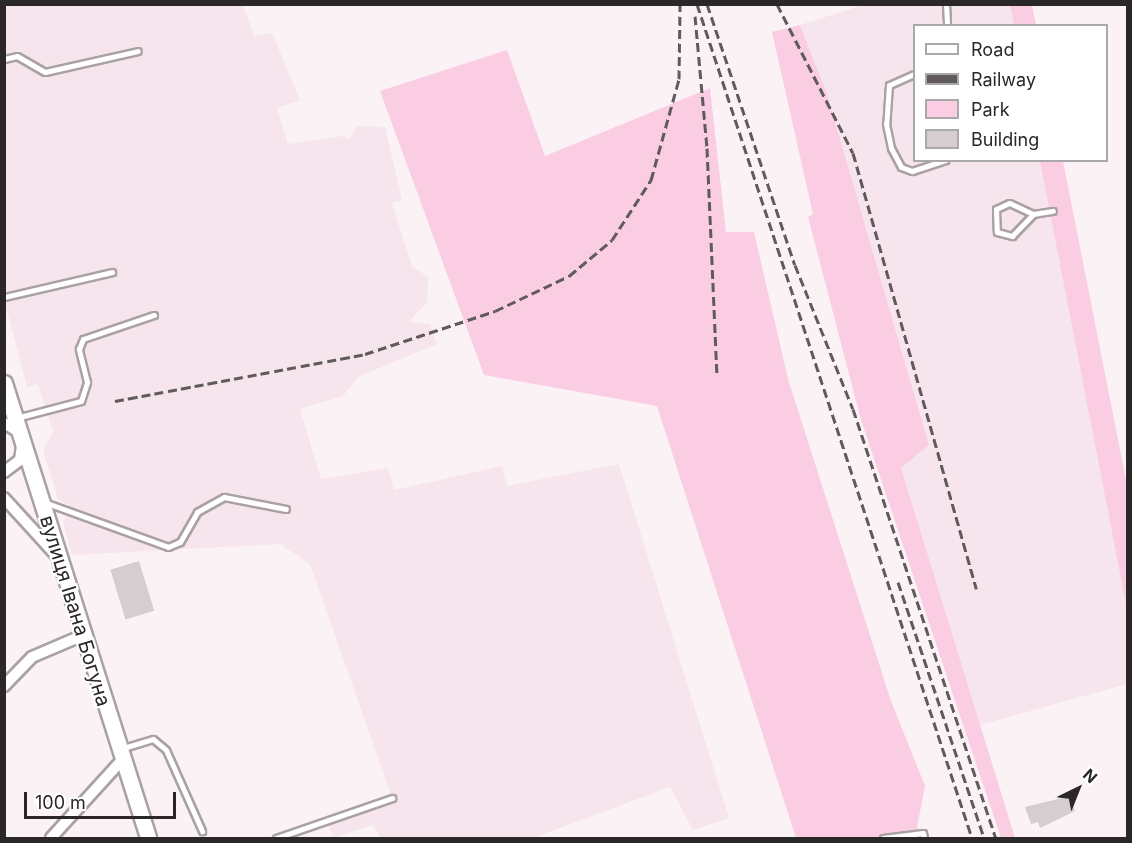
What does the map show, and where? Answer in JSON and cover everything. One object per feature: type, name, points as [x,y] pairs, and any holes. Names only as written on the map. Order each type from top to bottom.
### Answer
[{"type":"street","name":"вулиця Івана Богуна","points":[[5,391],[81,636],[148,838]]},
{"type":"street","points":[[4,472],[20,460],[15,429]]},
{"type":"street","points":[[4,498],[57,556]]},
{"type":"street","points":[[4,686],[32,657],[81,636]]},
{"type":"street","points":[[51,838],[120,755]]},
{"type":"lane","points":[[946,4],[947,24]]},
{"type":"lane","points":[[4,59],[17,56],[45,72],[138,51]]},
{"type":"lane","points":[[913,75],[889,86],[886,124],[891,148],[901,167],[912,171],[939,162]]},
{"type":"lane","points":[[1033,214],[1019,232],[1004,237],[997,232],[996,209],[1009,203],[1033,214],[1053,211]]},
{"type":"lane","points":[[4,297],[112,272]]},
{"type":"lane","points":[[15,429],[81,401],[87,382],[79,349],[83,339],[154,315]]},
{"type":"lane","points":[[40,500],[168,547],[180,542],[197,512],[224,497],[286,510]]},
{"type":"lane","points":[[120,755],[153,739],[166,750],[202,831]]},
{"type":"lane","points":[[276,838],[392,798]]},
{"type":"lane","points":[[883,838],[922,832],[924,838]]},
{"type":"shaded area","points":[[4,5],[243,5],[254,36],[272,33],[300,100],[277,108],[288,144],[343,136],[350,140],[356,126],[385,127],[402,200],[392,203],[412,266],[428,277],[427,302],[409,322],[430,324],[437,344],[358,377],[343,396],[300,409],[321,479],[388,468],[394,490],[502,466],[507,486],[619,464],[729,818],[693,830],[670,787],[533,838],[380,838],[373,825],[334,838],[326,821],[392,798],[310,564],[280,544],[72,555],[63,522],[70,506],[58,499],[43,450],[53,432],[38,384],[27,387],[5,303]]},
{"type":"shaded area","points":[[863,5],[1011,5],[1015,24],[913,24],[913,162],[1046,162],[1127,529],[1127,684],[980,725],[901,468],[929,444],[827,94],[800,25]]},
{"type":"green space","points":[[1010,5],[1032,5],[1036,24],[1014,24]]},
{"type":"green space","points":[[800,25],[827,94],[929,445],[901,468],[1015,838],[1001,838],[861,420],[808,217],[813,214],[772,32]]},
{"type":"green space","points":[[507,50],[545,156],[710,88],[726,232],[754,232],[788,379],[891,701],[925,786],[916,832],[924,838],[796,838],[657,406],[484,375],[380,91]]},
{"type":"green space","points":[[1040,162],[1063,162],[1127,485],[1127,609]]},
{"type":"building","points":[[139,561],[154,611],[126,619],[110,570]]},
{"type":"building","points":[[1070,796],[1075,811],[1040,828],[1038,822],[1031,824],[1025,807]]},
{"type":"railway","points":[[115,401],[365,354],[495,311],[569,276],[612,240],[651,180],[679,79],[680,4]]},
{"type":"railway","points":[[697,4],[972,838]]},
{"type":"railway","points":[[707,4],[795,265],[853,409],[996,838]]},
{"type":"railway","points":[[777,4],[853,153],[976,589]]},
{"type":"railway","points":[[695,16],[707,148],[717,373]]},
{"type":"railway","points":[[898,582],[984,838]]}]
